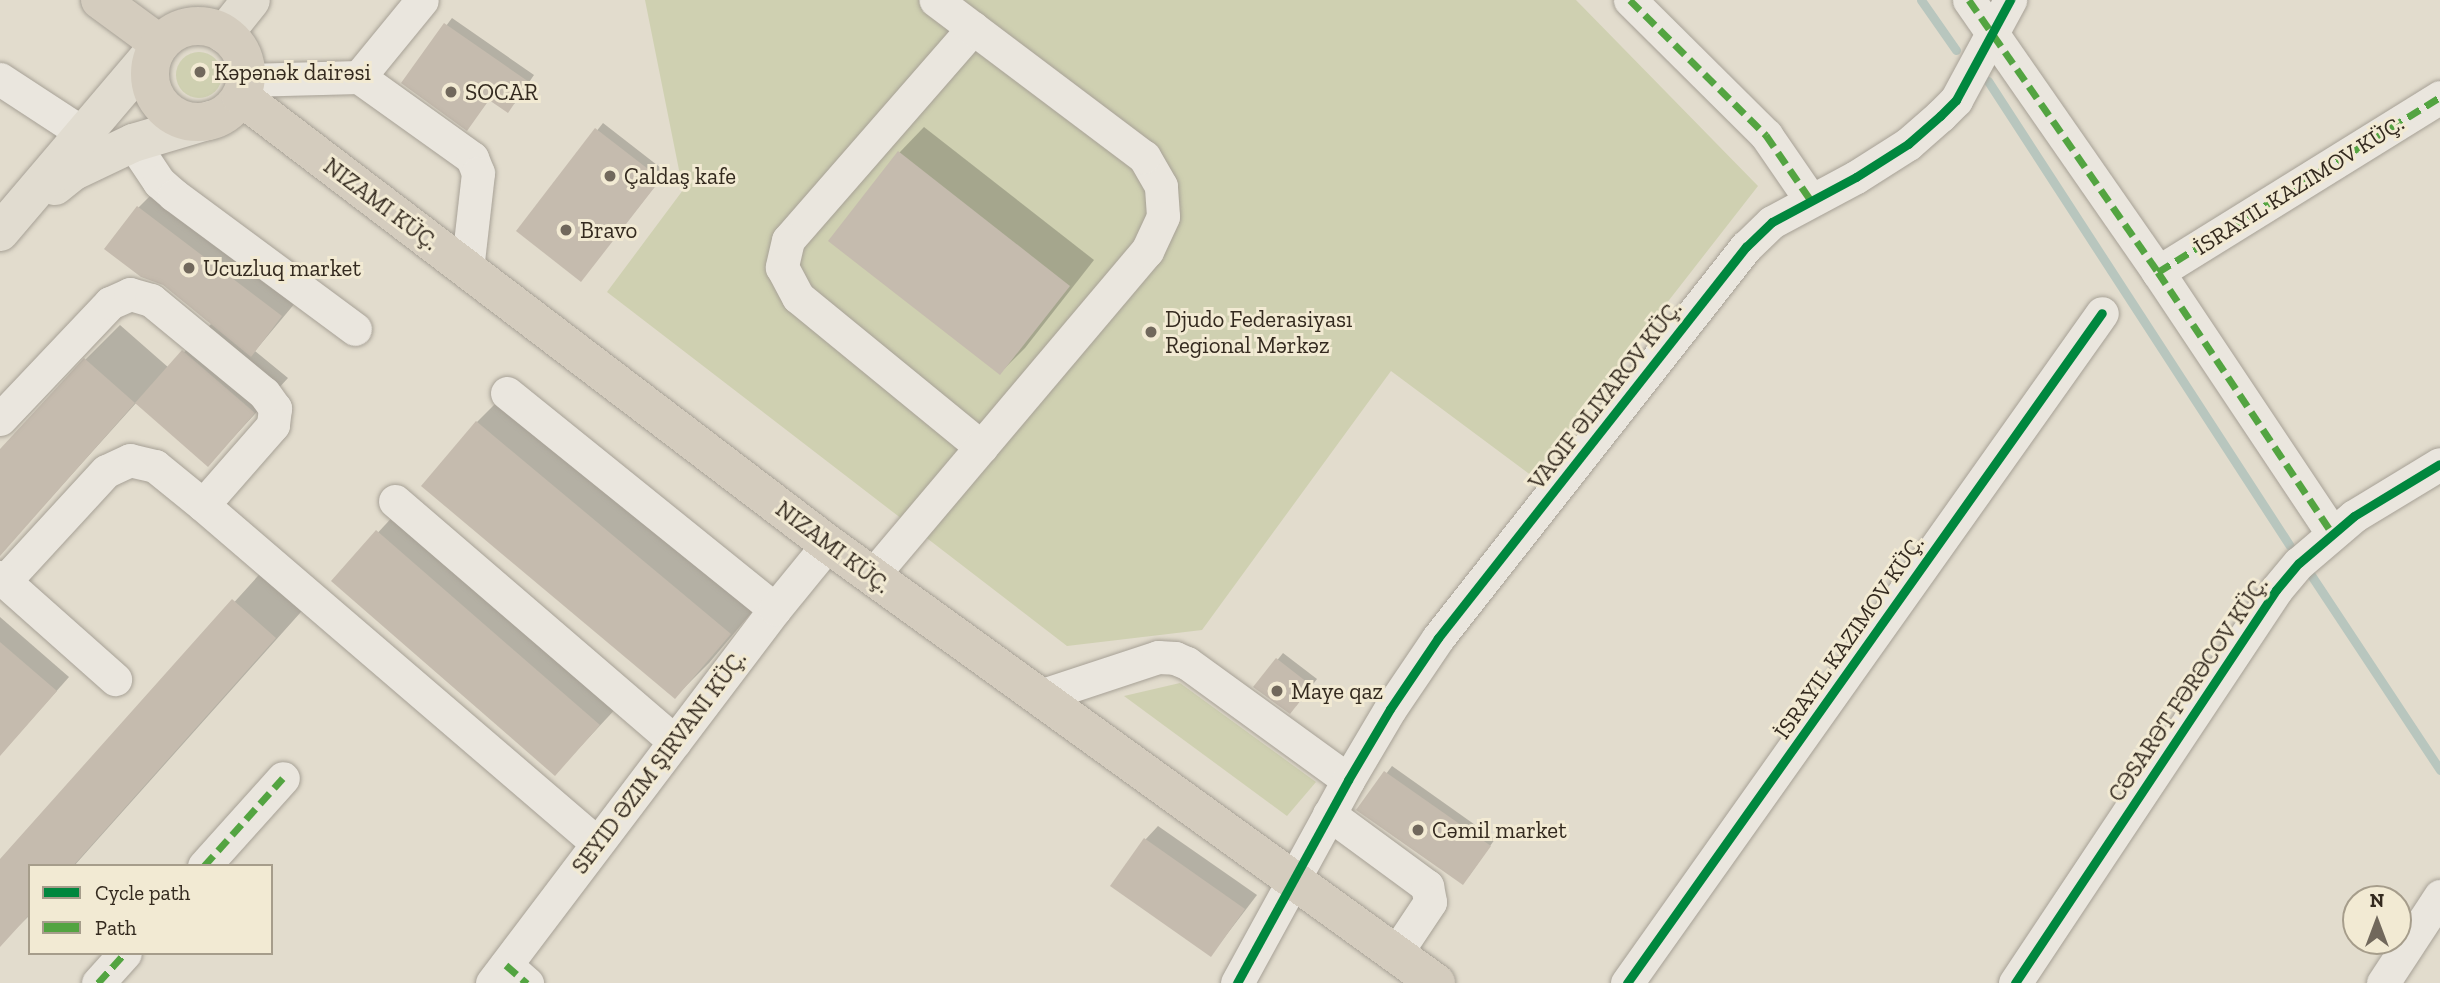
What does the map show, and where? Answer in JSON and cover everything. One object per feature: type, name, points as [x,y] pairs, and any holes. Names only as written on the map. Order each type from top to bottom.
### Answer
[{"type":"highway","points":[[100,0],[160,44]]},
{"type":"highway","points":[[190,26],[208,27],[224,34],[237,46],[245,62],[233,99],[197,122],[179,118],[164,109],[154,94],[150,77],[152,59],[160,44],[174,32],[190,26]]},
{"type":"highway","name":"NIZAMI KÜÇ.","points":[[233,99],[467,270],[828,544],[1436,983]]},
{"type":"main road","points":[[224,34],[251,0]]},
{"type":"main road","points":[[6,226],[160,44]]},
{"type":"main road","points":[[6,226],[72,172],[233,99]]},
{"type":"street","points":[[233,99],[359,77],[422,0]]},
{"type":"street","points":[[872,576],[1147,251],[1163,216],[1161,186],[1144,157],[936,0]]},
{"type":"street","points":[[1630,0],[1766,135],[1810,199]]},
{"type":"street","points":[[1969,0],[2158,272],[2332,533]]},
{"type":"street","name":"VAQIF ƏLIYAROV KÜÇ.","points":[[1237,983],[1348,780],[1390,709],[1438,638],[1746,247],[1772,222],[1810,199],[1856,177],[1908,144],[1940,116],[1956,100],[2010,0]]},
{"type":"street","points":[[973,28],[788,240],[782,267],[797,298],[981,447]]},
{"type":"street","points":[[359,77],[472,158],[478,173],[467,270]]},
{"type":"street","points":[[0,79],[84,134]]},
{"type":"street","points":[[2158,272],[2440,97]]},
{"type":"street","points":[[133,143],[166,189],[355,328]]},
{"type":"street","points":[[0,419],[110,303],[130,294],[151,300],[264,393],[275,408],[273,425],[203,505]]},
{"type":"street","points":[[1627,983],[2102,313]]},
{"type":"street","points":[[507,393],[775,609]]},
{"type":"street","points":[[115,679],[3,579],[106,471],[130,460],[155,466],[203,505],[597,843]]},
{"type":"street","name":"CƏSARƏT FƏRƏCOV KÜÇ.","points":[[2015,983],[2276,590],[2299,563],[2354,516],[2440,464]]},
{"type":"street","points":[[395,501],[674,742]]},
{"type":"street","name":"SEYID ƏZIM ŞIRVANI KÜÇ.","points":[[508,977],[597,843],[775,609],[828,544]]},
{"type":"street","points":[[1040,696],[1158,657],[1175,658],[1187,663],[1348,780]]},
{"type":"street","points":[[206,864],[283,778]]},
{"type":"street","points":[[1329,814],[1427,886],[1430,902],[1396,953]]},
{"type":"street","points":[[2383,983],[2440,896]]},
{"type":"street","points":[[98,983],[123,955]]},
{"type":"green space","name":"Djudo Federasiyası Regional Mərkəz","points":[[645,0],[1576,0],[1758,186],[1532,476],[1391,371],[1202,630],[1067,646],[607,292],[683,190]]},
{"type":"green space","name":"Kəpənək dairəsi","points":[[199,52],[215,59],[222,75],[215,91],[199,98],[183,91],[176,75],[183,59]]},
{"type":"green space","points":[[1180,683],[1316,782],[1287,816],[1124,696]]},
{"type":"building","points":[[444,23],[529,82],[508,113],[489,100],[467,131],[401,83]]},
{"type":"building","points":[[595,128],[661,179],[581,282],[516,231]]},
{"type":"building","points":[[898,151],[1070,286],[1000,375],[828,241]]},
{"type":"building","points":[[137,206],[282,316],[251,357],[163,285],[141,277],[104,249]]},
{"type":"building","points":[[182,350],[255,413],[208,467],[135,403]]},
{"type":"building","points":[[84,358],[135,403],[0,556],[0,449]]},
{"type":"building","points":[[476,421],[731,634],[675,699],[421,486]]},
{"type":"building","points":[[376,530],[600,725],[555,776],[331,581]]},
{"type":"building","points":[[232,599],[276,638],[75,864],[28,864],[28,916],[0,947],[0,859]]},
{"type":"building","points":[[0,642],[57,691],[0,756]]},
{"type":"building","points":[[1276,658],[1312,686],[1290,714],[1253,687]]},
{"type":"building","points":[[1384,771],[1491,846],[1463,885],[1356,810]]},
{"type":"building","points":[[1144,838],[1245,909],[1211,957],[1110,886]]},
{"type":"waterway","points":[[1921,0],[1956,50]]},
{"type":"waterway","points":[[1988,81],[2290,546]]},
{"type":"waterway","points":[[2311,575],[2440,770]]},
{"type":"marked path","points":[[1630,0],[1766,135],[1810,199]]},
{"type":"marked path","points":[[1969,0],[2158,272],[2332,533]]},
{"type":"marked path","points":[[2158,272],[2440,97]]},
{"type":"marked path","points":[[206,864],[283,778]]},
{"type":"marked path","points":[[98,983],[123,955]]},
{"type":"marked path","points":[[506,965],[527,983]]},
{"type":"cycle path","points":[[1237,983],[1348,780],[1390,709],[1438,638],[1746,247],[1772,222],[1856,177],[1908,144],[1940,116],[1956,100],[2010,0]]},
{"type":"cycle path","name":"İSRAYIL KAZIMOV KÜÇ.","points":[[1627,983],[2102,313]]},
{"type":"cycle path","points":[[2015,983],[2276,590],[2299,563],[2354,516],[2440,464]]},
{"type":"place","name":"Kəpənək dairəsi","points":[[200,72]]},
{"type":"place","name":"SOCAR","points":[[451,92]]},
{"type":"place","name":"Çaldaş kafe","points":[[610,176]]},
{"type":"place","name":"Bravo","points":[[566,230]]},
{"type":"place","name":"Ucuzluq market","points":[[189,268]]},
{"type":"place","name":"Djudo Federasiyası Regional Mərkəz","points":[[1151,332]]},
{"type":"place","name":"Maye qaz","points":[[1277,691]]},
{"type":"place","name":"Cəmil market","points":[[1418,830]]}]
